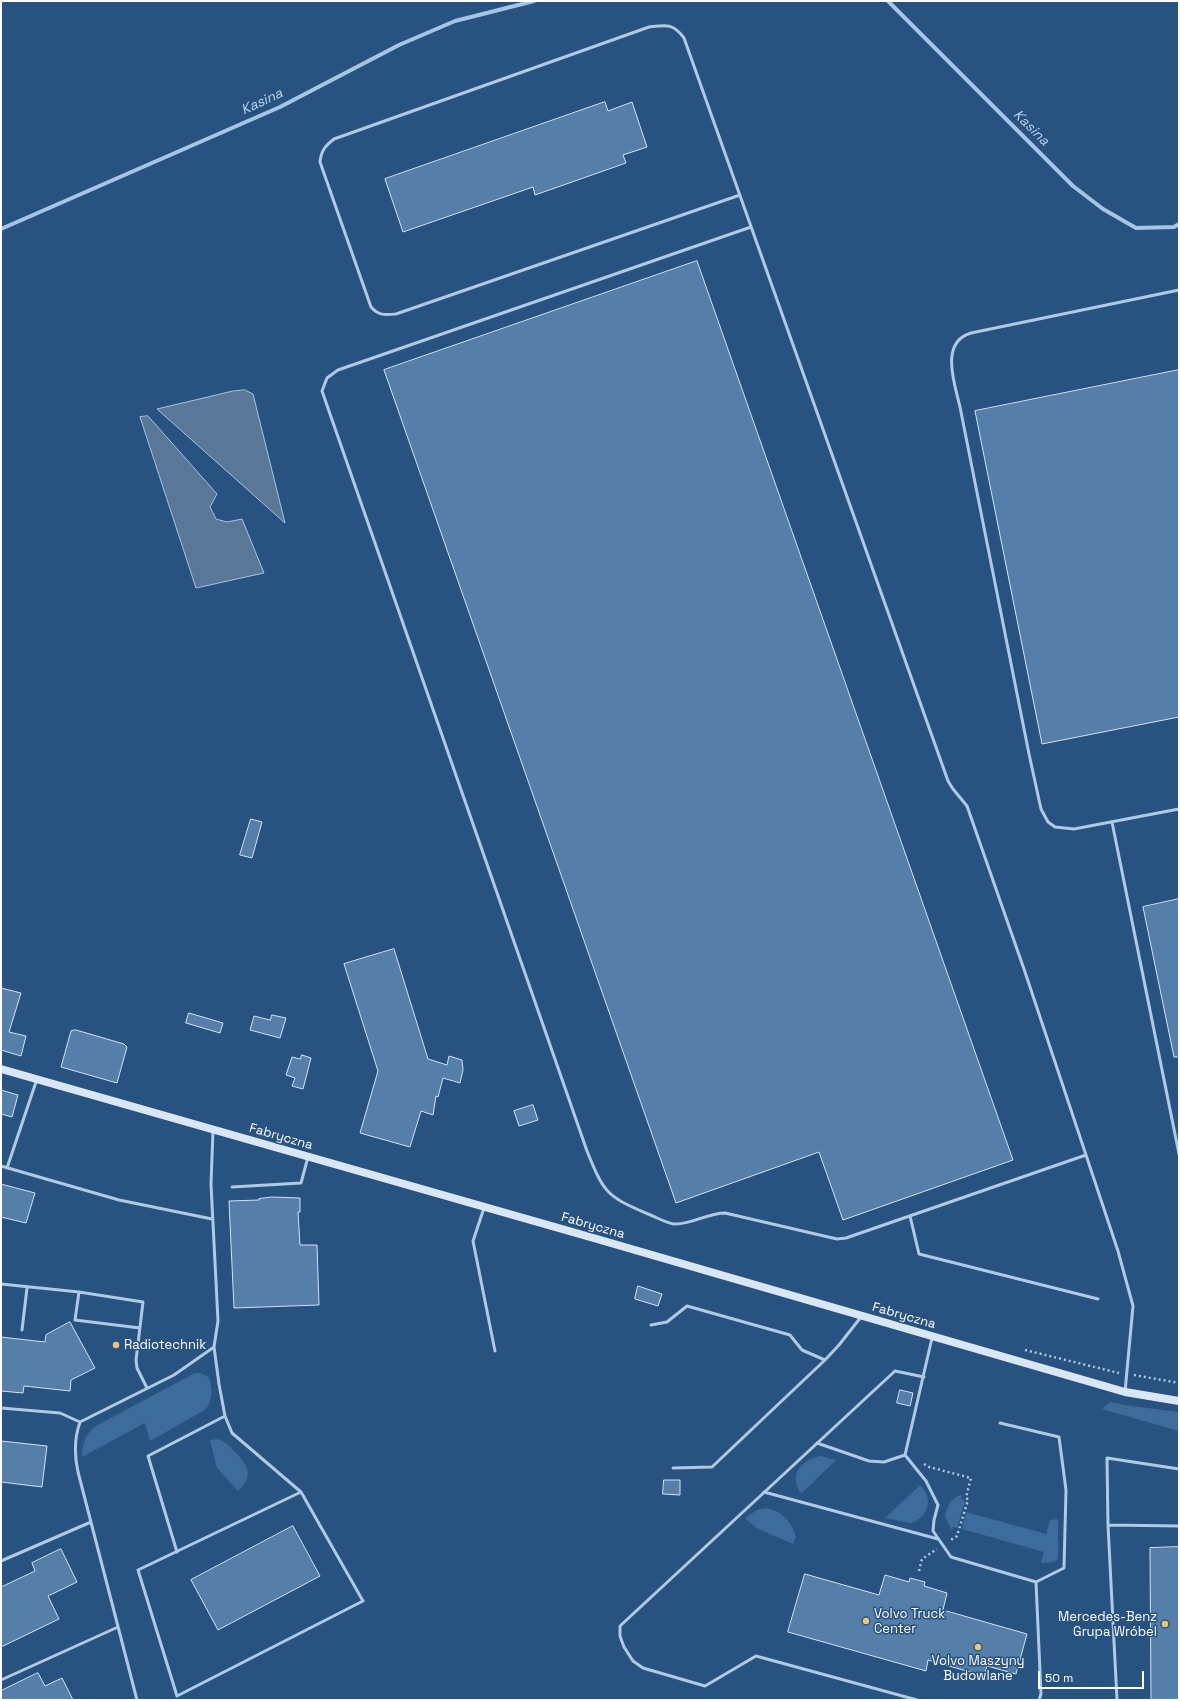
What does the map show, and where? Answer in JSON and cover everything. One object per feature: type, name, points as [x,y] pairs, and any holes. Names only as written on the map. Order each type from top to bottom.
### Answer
[{"type":"main road","name":"Fabryczna","points":[[1,1069],[590,1237],[1125,1392],[1179,1401]]},
{"type":"lane","points":[[740,195],[396,314],[382,315],[376,313],[371,307],[320,162],[321,153],[326,145],[334,139],[649,27],[665,25],[677,29],[684,38],[740,195],[948,781],[967,806],[1025,972],[1118,1251],[1132,1306],[1128,1374],[1125,1392]]},
{"type":"lane","points":[[751,227],[338,370],[327,378],[322,390],[587,1151],[598,1178],[611,1196],[623,1203],[673,1224],[687,1222],[711,1214],[725,1213],[833,1239],[846,1238],[1086,1155]]},
{"type":"lane","points":[[1179,290],[967,334],[960,339],[951,354],[961,415],[1041,809],[1048,822],[1055,827],[1074,829],[1179,809]]},
{"type":"lane","points":[[1112,822],[1179,1154]]},
{"type":"lane","points":[[8,1168],[37,1079]]},
{"type":"lane","points":[[213,1130],[211,1184],[218,1321],[214,1347],[225,1416],[232,1433],[301,1492],[363,1601],[177,1696],[138,1570],[301,1492]]},
{"type":"lane","points":[[232,1187],[301,1183],[308,1157]]},
{"type":"lane","points":[[1,1166],[119,1200],[212,1219]]},
{"type":"lane","points":[[484,1208],[473,1240],[495,1351]]},
{"type":"lane","points":[[910,1216],[918,1254],[1098,1299]]},
{"type":"lane","points":[[1,1284],[27,1288],[79,1292],[142,1302],[136,1360],[137,1368],[147,1388]]},
{"type":"lane","points":[[22,1330],[27,1288]]},
{"type":"lane","points":[[79,1292],[75,1320],[140,1328]]},
{"type":"lane","points":[[651,1325],[667,1322],[687,1306],[790,1335],[802,1350],[825,1360]]},
{"type":"lane","points":[[673,1468],[712,1467],[825,1360],[862,1316]]},
{"type":"lane","points":[[905,1455],[933,1337]]},
{"type":"lane","points":[[136,1700],[78,1472],[74,1453],[76,1435],[80,1422],[174,1375],[214,1347]]},
{"type":"lane","points":[[917,1700],[756,1656],[705,1686],[643,1668],[633,1661],[624,1647],[620,1636],[620,1626],[895,1371],[924,1377]]},
{"type":"lane","points":[[1,1408],[60,1413],[80,1422]]},
{"type":"lane","points":[[177,1552],[148,1456],[225,1416]]},
{"type":"lane","points":[[905,1455],[926,1481],[938,1505],[934,1520],[934,1532],[951,1557],[1036,1582],[1064,1568],[1066,1490],[1059,1437],[1000,1422]]},
{"type":"lane","points":[[817,1443],[868,1461],[884,1462],[905,1455]]},
{"type":"lane","points":[[1117,1700],[1108,1524],[1107,1458],[1179,1468]]},
{"type":"lane","points":[[764,1492],[939,1539]]},
{"type":"lane","points":[[1,1562],[91,1522]]},
{"type":"lane","points":[[1108,1524],[1179,1526]]},
{"type":"lane","points":[[1036,1582],[1041,1694],[1039,1700]]},
{"type":"lane","points":[[1,1680],[118,1627]]},
{"type":"path","points":[[1022,1349],[1104,1370],[1179,1383]]},
{"type":"shaded area","points":[[245,390],[253,394],[285,523],[157,409],[233,391]]},
{"type":"shaded area","points":[[148,416],[217,494],[210,507],[216,519],[227,522],[242,519],[264,573],[196,588],[140,417]]},
{"type":"shaded area","points":[[195,1373],[200,1373],[209,1377],[211,1386],[211,1399],[205,1410],[150,1441],[145,1423],[82,1457],[85,1440],[94,1427]]},
{"type":"shaded area","points":[[1110,1402],[1179,1412],[1179,1431],[1102,1409]]},
{"type":"shaded area","points":[[217,1439],[229,1446],[240,1457],[248,1471],[246,1481],[238,1491],[217,1468],[210,1440]]},
{"type":"shaded area","points":[[821,1456],[836,1460],[802,1493],[800,1492],[796,1479],[799,1468],[808,1460]]},
{"type":"shaded area","points":[[920,1485],[927,1496],[928,1501],[928,1507],[922,1516],[911,1523],[885,1518]]},
{"type":"shaded area","points":[[962,1495],[961,1499],[965,1501],[957,1528],[953,1527],[952,1531],[945,1516],[952,1500]]},
{"type":"shaded area","points":[[766,1508],[777,1512],[789,1522],[796,1537],[793,1544],[756,1528],[745,1518],[757,1510]]},
{"type":"shaded area","points":[[966,1512],[1046,1534],[1050,1520],[1058,1519],[1058,1559],[1054,1562],[1041,1563],[1044,1552],[962,1529]]},
{"type":"building","points":[[605,102],[608,111],[632,102],[647,147],[623,155],[626,163],[535,195],[533,187],[403,232],[385,179]]},
{"type":"building","points":[[697,261],[1013,1160],[843,1220],[819,1152],[676,1203],[384,370]]},
{"type":"building","points":[[1179,370],[1179,717],[1042,744],[975,411]]},
{"type":"building","points":[[251,819],[262,822],[252,858],[240,855]]},
{"type":"building","points":[[1179,899],[1179,1057],[1174,1057],[1143,907]]},
{"type":"building","points":[[394,949],[428,1059],[447,1065],[449,1056],[462,1060],[463,1070],[460,1083],[443,1078],[438,1097],[436,1096],[433,1115],[421,1111],[410,1147],[360,1133],[378,1071],[344,964]]},
{"type":"building","points":[[1,988],[21,993],[9,1032],[26,1036],[21,1056],[1,1050]]},
{"type":"building","points":[[189,1013],[223,1023],[220,1033],[186,1023]]},
{"type":"building","points":[[272,1015],[286,1018],[280,1038],[250,1030],[254,1016],[270,1020]]},
{"type":"building","points":[[76,1030],[124,1044],[127,1047],[117,1083],[61,1067],[71,1031]]},
{"type":"building","points":[[302,1055],[311,1058],[303,1089],[292,1086],[295,1078],[286,1075],[292,1057],[300,1059]]},
{"type":"building","points":[[1,1090],[18,1095],[12,1117],[1,1114]]},
{"type":"building","points":[[533,1105],[538,1120],[519,1126],[514,1111]]},
{"type":"building","points":[[1,1184],[35,1193],[26,1223],[1,1217]]},
{"type":"building","points":[[272,1197],[300,1198],[300,1212],[298,1212],[300,1245],[317,1245],[319,1305],[234,1308],[229,1201],[259,1200]]},
{"type":"building","points":[[638,1286],[662,1294],[658,1306],[635,1299]]},
{"type":"building","points":[[70,1322],[95,1368],[71,1380],[70,1391],[24,1386],[23,1393],[1,1391],[1,1337],[45,1342],[46,1335]]},
{"type":"building","points":[[900,1390],[913,1393],[910,1406],[897,1403]]},
{"type":"building","points":[[1,1441],[47,1446],[42,1487],[1,1482]]},
{"type":"building","points":[[664,1480],[680,1480],[680,1495],[663,1494]]},
{"type":"building","points":[[293,1526],[320,1576],[218,1630],[191,1580]]},
{"type":"building","name":"Mercedes-Benz Grupa Wróbel","points":[[1179,1547],[1179,1700],[1151,1700],[1150,1548]]},
{"type":"building","points":[[61,1549],[77,1582],[48,1596],[59,1619],[1,1647],[1,1587],[35,1571],[32,1563]]},
{"type":"building","name":"Volvo Truck Center","points":[[805,1574],[879,1595],[885,1575],[909,1582],[910,1578],[925,1582],[924,1586],[947,1593],[943,1610],[1027,1634],[1016,1674],[987,1666],[984,1676],[928,1660],[926,1671],[788,1632]]},
{"type":"building","points":[[38,1673],[45,1686],[62,1678],[73,1700],[1,1700],[1,1691]]},
{"type":"waterway","name":"Kasina","points":[[1,229],[280,107],[399,45],[455,21],[534,1]]},
{"type":"waterway","name":"Kasina","points":[[888,1],[1073,186],[1103,209],[1136,228],[1174,227],[1179,224]]},
{"type":"place","name":"Radiotechnik","points":[[116,1345]]},
{"type":"place","name":"Volvo Truck Center","points":[[866,1621]]},
{"type":"place","name":"Mercedes-Benz Grupa Wróbel","points":[[1165,1624]]},
{"type":"place","name":"Volvo Maszyny Budowlane","points":[[978,1647]]}]
